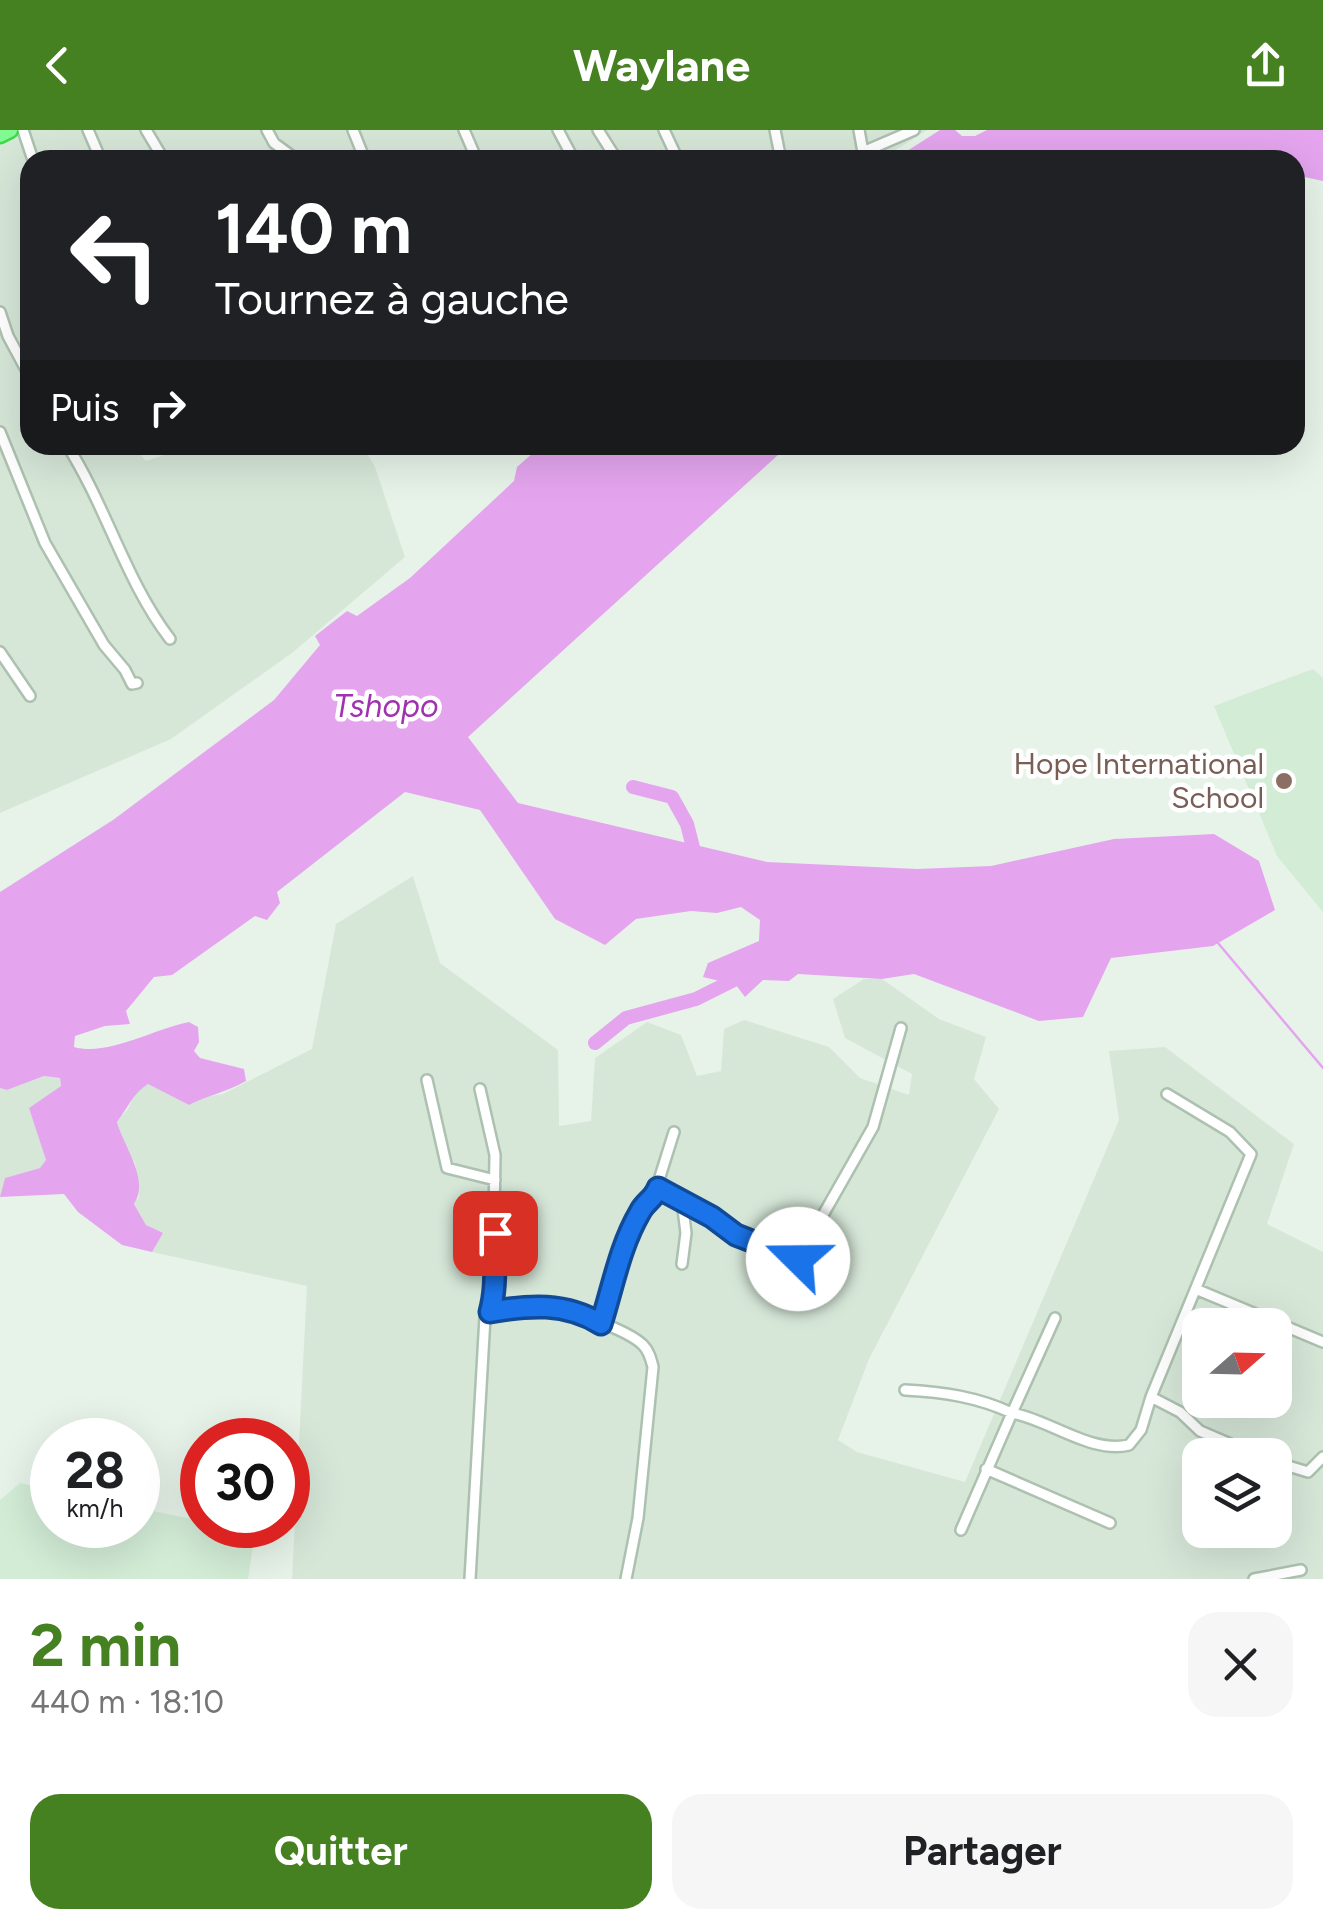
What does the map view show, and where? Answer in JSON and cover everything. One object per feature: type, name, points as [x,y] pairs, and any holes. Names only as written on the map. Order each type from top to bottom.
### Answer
[{"type":"highway","points":[[0,135],[10,130]]},
{"type":"street","points":[[267,130],[283,150]]},
{"type":"street","points":[[872,150],[914,130]]},
{"type":"street","points":[[0,312],[20,358]]},
{"type":"street","points":[[0,432],[48,550],[104,645],[132,684],[138,683]]},
{"type":"street","points":[[74,455],[92,484],[144,603],[170,639]]},
{"type":"street","points":[[0,652],[30,696]]},
{"type":"street","points":[[658,1188],[736,1235],[798,1259],[873,1127],[901,1028]]},
{"type":"street","points":[[427,1080],[447,1168],[495,1180]]},
{"type":"street","points":[[470,1579],[485,1317],[496,1291],[495,1155],[480,1089]]},
{"type":"street","points":[[906,1390],[951,1393],[988,1402],[1035,1417],[1110,1450],[1129,1445],[1140,1430],[1252,1154],[1230,1132],[1167,1094]]},
{"type":"street","points":[[601,1324],[618,1273],[619,1257],[642,1208],[658,1188],[674,1132]]},
{"type":"street","points":[[682,1200],[686,1233],[682,1264]]},
{"type":"street","points":[[1198,1290],[1323,1342]]},
{"type":"street","points":[[490,1312],[540,1304],[577,1313],[646,1348],[653,1367],[638,1518],[626,1579]]},
{"type":"street","points":[[961,1530],[1055,1318]]},
{"type":"street","points":[[1151,1397],[1180,1412],[1200,1431],[1222,1438]]},
{"type":"street","points":[[1292,1467],[1308,1472],[1323,1457]]},
{"type":"street","points":[[986,1469],[1110,1522]]},
{"type":"street","points":[[1254,1579],[1300,1570]]},
{"type":"shaded area","points":[[10,130],[927,130],[896,150],[20,150],[20,455],[140,455],[146,461],[164,455],[368,455],[405,557],[292,653],[171,739],[0,813],[0,135]]},
{"type":"shaded area","name":"Hope International School","points":[[1313,669],[1323,678],[1323,912],[1277,856],[1214,706]]},
{"type":"shaded area","points":[[413,876],[440,963],[558,1050],[559,1126],[591,1121],[595,1058],[647,1022],[681,1035],[697,1076],[721,1071],[724,1029],[744,1020],[829,1047],[860,1078],[909,1095],[912,1074],[845,1038],[833,999],[864,979],[882,979],[939,1019],[986,1037],[974,1079],[999,1109],[869,1359],[838,1440],[857,1452],[965,1482],[1119,1120],[1109,1051],[1165,1047],[1294,1144],[1267,1224],[1323,1252],[1323,1579],[292,1579],[294,1548],[310,1548],[310,1418],[300,1418],[307,1286],[152,1252],[162,1233],[146,1225],[134,1204],[139,1197],[135,1162],[129,1156],[117,1122],[135,1092],[148,1084],[189,1105],[223,1094],[312,1049],[336,924]]},
{"type":"shaded area","points":[[44,1076],[60,1078],[61,1086],[30,1108],[46,1160],[40,1168],[5,1178],[0,1199],[0,1088],[7,1090]]},
{"type":"shaded area","points":[[20,1483],[30,1485],[30,1548],[160,1548],[160,1512],[180,1517],[180,1548],[253,1548],[248,1579],[0,1579],[0,1500]]},
{"type":"water","points":[[940,130],[975,136],[987,130],[1323,130],[1323,181],[1305,177],[1305,150],[909,150]]},
{"type":"water","name":"Tshopo","points":[[531,455],[778,455],[468,737],[518,803],[767,862],[917,869],[991,866],[1114,839],[1214,834],[1259,861],[1275,910],[1213,946],[1111,958],[1083,1017],[1039,1021],[914,974],[882,979],[798,974],[789,981],[763,980],[745,997],[736,985],[703,977],[708,963],[759,941],[760,920],[741,907],[717,913],[691,911],[636,919],[605,945],[555,919],[480,810],[405,792],[277,892],[280,903],[267,920],[255,916],[172,975],[154,977],[126,1011],[130,1024],[105,1026],[75,1036],[74,1047],[101,1048],[189,1022],[198,1027],[199,1042],[194,1051],[200,1058],[244,1069],[246,1081],[189,1105],[148,1084],[117,1122],[137,1174],[138,1195],[134,1204],[146,1225],[163,1233],[152,1252],[122,1245],[78,1212],[64,1194],[0,1197],[5,1178],[40,1168],[46,1160],[29,1108],[61,1086],[60,1078],[44,1076],[7,1090],[0,1088],[0,892],[113,820],[274,700],[320,645],[315,636],[347,611],[357,616],[410,578],[514,481],[517,467]]},
{"type":"waterway","points":[[633,787],[672,797],[687,824],[696,859]]},
{"type":"waterway","points":[[1218,943],[1323,1068]]},
{"type":"waterway","points":[[595,1043],[626,1018],[696,999],[744,975]]},
{"type":"place","name":"Hope International School","points":[[1284,781]]},
{"type":"route","points":[[495,1233],[496,1291],[490,1312],[540,1304],[601,1324],[618,1273],[619,1257],[642,1208],[658,1188],[712,1217],[736,1235],[798,1259]]}]
